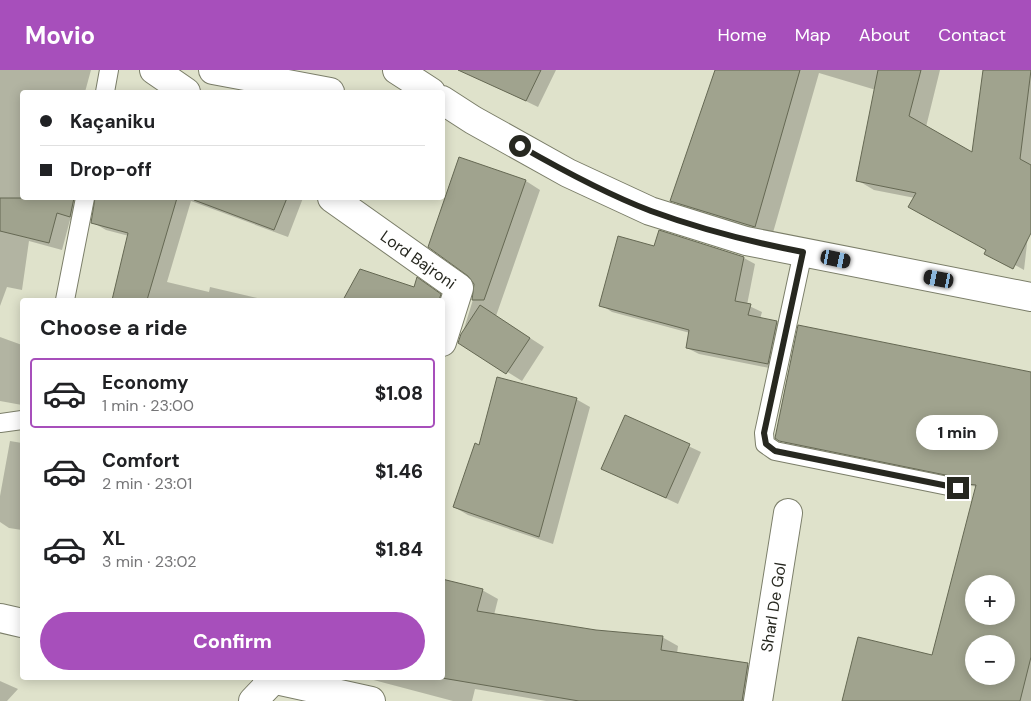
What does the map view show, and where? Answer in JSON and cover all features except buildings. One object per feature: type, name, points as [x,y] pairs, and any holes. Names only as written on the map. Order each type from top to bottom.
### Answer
[{"type":"street","points":[[154,70],[183,90]]},
{"type":"street","points":[[214,70],[319,90]]},
{"type":"street","points":[[397,70],[428,90]]},
{"type":"street","points":[[445,102],[473,120],[568,173],[650,211],[746,241],[1031,297]]},
{"type":"street","points":[[445,115],[473,120]]},
{"type":"street","name":"Lord Bajroni","points":[[335,200],[459,288],[445,332]]},
{"type":"street","name":"Sharl De Gol","points":[[758,701],[788,512]]},
{"type":"street","points":[[0,618],[20,623]]},
{"type":"street","points":[[252,701],[270,680]]},
{"type":"street","points":[[281,680],[371,701]]},
{"type":"lane","points":[[104,90],[109,70]]},
{"type":"lane","points":[[65,298],[85,200]]},
{"type":"lane","points":[[803,252],[764,433],[766,444],[775,451],[958,488]]},
{"type":"lane","points":[[0,424],[20,420]]},
{"type":"route","points":[[520,146],[568,173],[650,211],[746,241],[803,252],[764,433],[766,444],[775,451],[958,488]]}]
